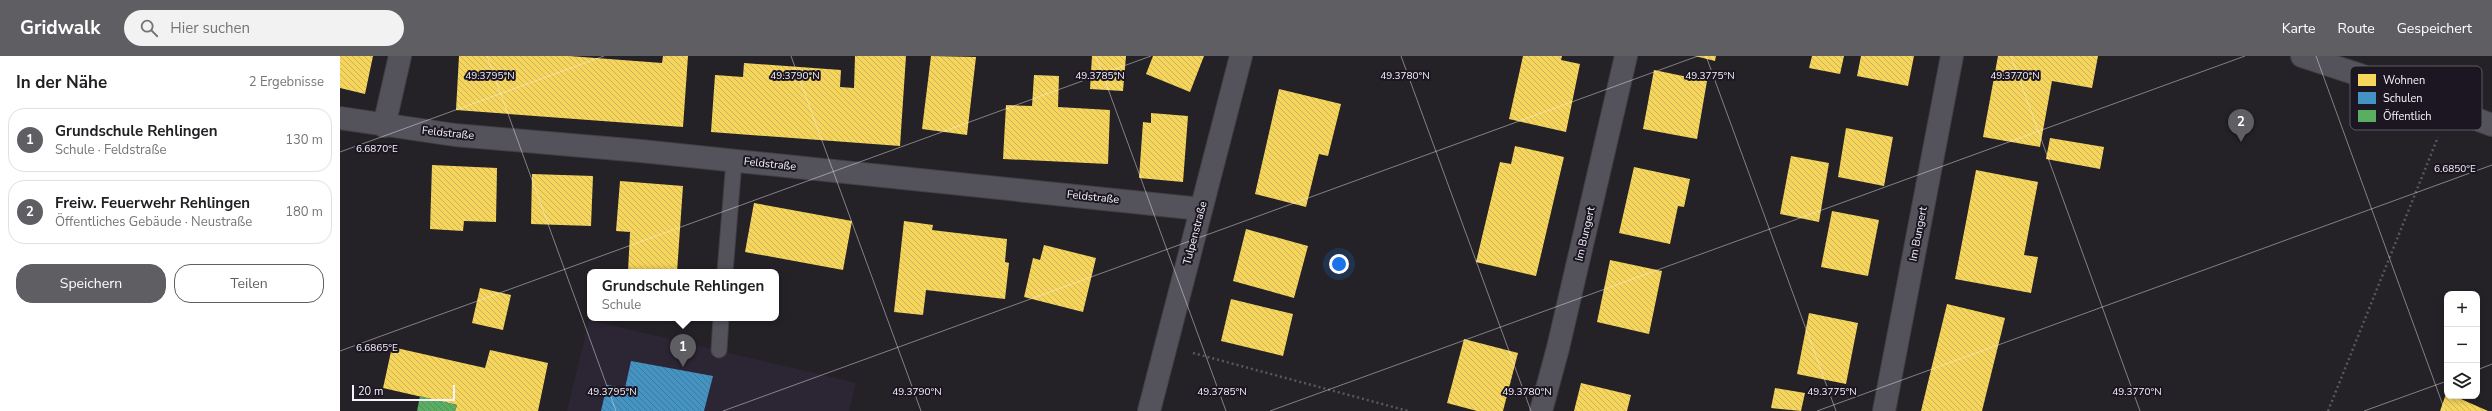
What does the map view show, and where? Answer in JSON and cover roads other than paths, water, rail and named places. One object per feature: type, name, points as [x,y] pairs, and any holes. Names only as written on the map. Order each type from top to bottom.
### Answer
[{"type":"street","points":[[384,126],[400,56]]},
{"type":"street","name":"Tulpenstraße","points":[[1149,411],[1241,56]]},
{"type":"street","name":"Im Bungert","points":[[1541,411],[1558,348],[1626,56]]},
{"type":"street","name":"Im Bungert","points":[[1884,411],[1952,56]]},
{"type":"street","points":[[2302,56],[2350,73]]},
{"type":"street","name":"Feldstraße","points":[[340,118],[384,126],[455,135],[734,161],[1201,209]]},
{"type":"street","points":[[2482,121],[2492,125]]},
{"type":"lane","points":[[725,269],[734,161]]},
{"type":"lane","points":[[719,350],[721,321]]},
{"type":"place","name":"Freiw. Feuerwehr Rehlingen","points":[[2241,142]]},
{"type":"place","name":"Grundschule Rehlingen","points":[[683,367]]}]
